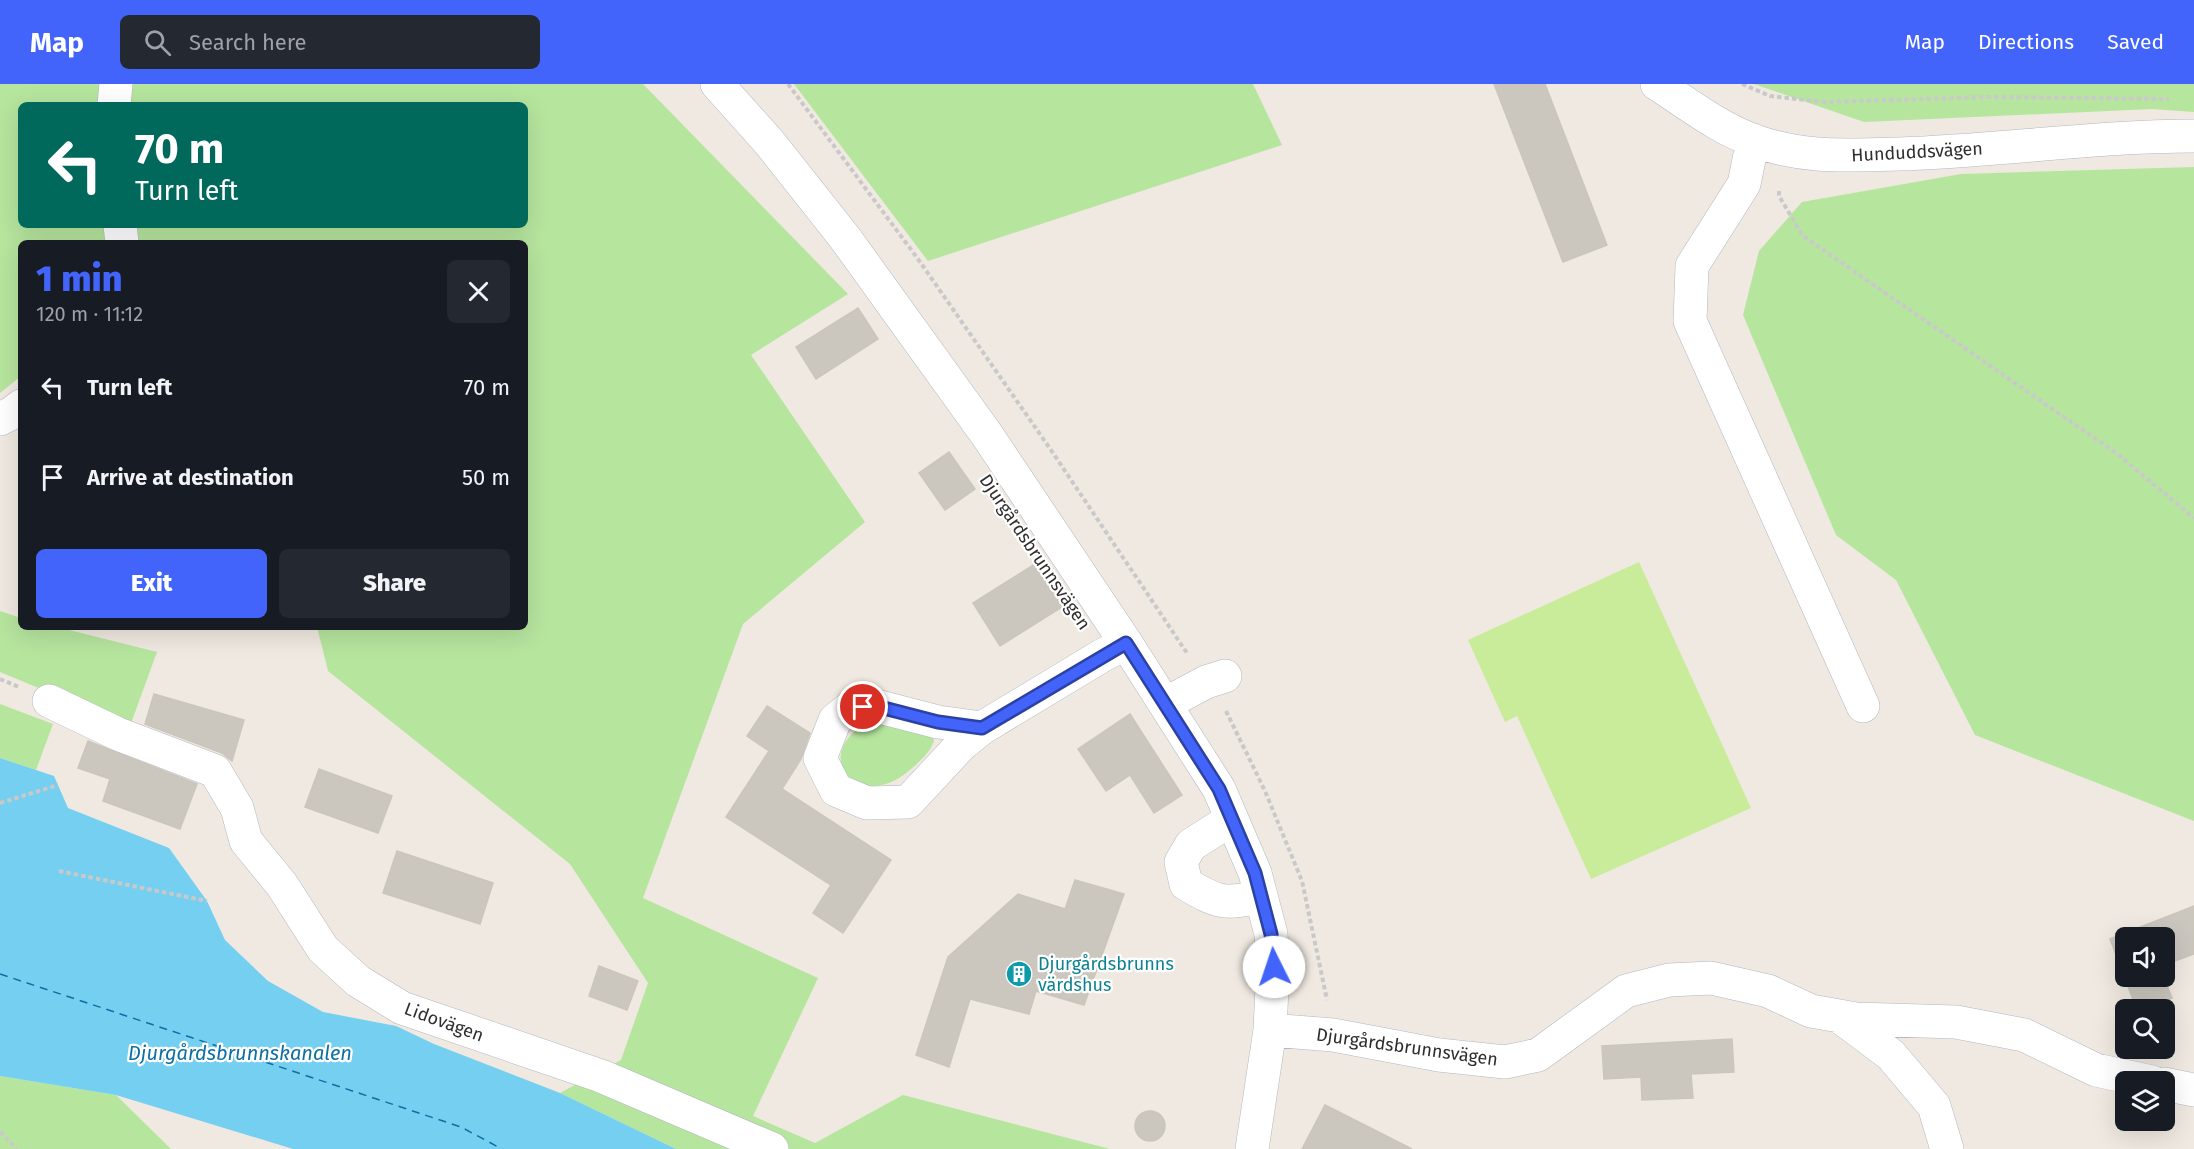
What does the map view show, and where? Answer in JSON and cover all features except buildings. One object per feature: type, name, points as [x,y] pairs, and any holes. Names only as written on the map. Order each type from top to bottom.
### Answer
[{"type":"street","points":[[114,102],[116,84]]},
{"type":"street","name":"Djurgårdsbrunnsvägen","points":[[717,84],[769,142],[845,238],[987,435],[1126,643],[1219,789],[1255,873],[1271,934],[1274,967],[1270,1030],[1252,1149]]},
{"type":"street","name":"Hunduddsvägen","points":[[1657,84],[1721,125],[1764,144],[1820,156],[1933,153],[2142,136],[2194,136]]},
{"type":"street","points":[[1764,144],[1744,184],[1692,266],[1690,321],[1863,706]]},
{"type":"street","points":[[0,419],[18,408]]},
{"type":"street","points":[[982,728],[1126,643]]},
{"type":"street","points":[[1165,704],[1206,682],[1226,676]]},
{"type":"street","name":"Lidovägen","points":[[49,701],[118,734],[215,771],[237,808],[246,841],[282,885],[323,949],[358,981],[402,1008],[601,1076],[772,1149]]},
{"type":"street","points":[[1232,819],[1191,845],[1181,862],[1186,884],[1209,897],[1227,902],[1261,896]]},
{"type":"street","name":"Djurgårdsbrunnsvägen","points":[[1270,1030],[1333,1035],[1439,1055],[1505,1062],[1538,1055],[1626,991],[1668,980],[1711,978],[1768,991],[1811,1011],[1857,1019],[1956,1022],[2024,1035],[2096,1070],[2115,1074]]},
{"type":"street","points":[[1838,1015],[1892,1055],[1934,1106],[1947,1149]]},
{"type":"street","points":[[2175,1086],[2194,1090]]},
{"type":"path","points":[[1742,84],[1770,96],[1823,102],[1987,97],[2171,99]]},
{"type":"path","points":[[1764,144],[1779,196],[1803,236],[2116,453],[2194,518]]},
{"type":"path","points":[[0,803],[58,785]]},
{"type":"path","points":[[59,871],[207,901]]},
{"type":"path","points":[[0,1132],[17,1149]]},
{"type":"green space","points":[[0,84],[643,84],[848,294],[751,355],[865,522],[743,624],[643,898],[818,978],[753,1116],[815,1143],[903,1095],[1110,1149],[676,1149],[560,1093],[621,1060],[648,983],[570,864],[328,671],[318,630],[528,630],[528,240],[18,240],[18,378],[0,393]]},
{"type":"green space","points":[[794,84],[1253,84],[1282,145],[928,261]]},
{"type":"green space","points":[[1754,84],[2194,84],[2194,112],[2152,109],[1864,122]]},
{"type":"green space","points":[[2194,167],[2194,821],[1975,735],[1896,580],[1836,535],[1743,315],[1759,251],[1802,202],[1961,174]]},
{"type":"green space","points":[[1639,562],[1751,808],[1591,879],[1517,716],[1505,722],[1468,640]]},
{"type":"green space","points":[[0,611],[18,617],[18,630],[69,630],[157,652],[130,726],[0,672]]},
{"type":"green space","points":[[0,704],[53,724],[36,770],[0,758]]},
{"type":"green space","points":[[881,717],[931,731],[934,741],[930,750],[911,769],[890,783],[871,786],[856,782],[845,773],[841,759],[844,744],[857,729]]},
{"type":"green space","points":[[0,1076],[116,1095],[171,1149],[0,1149]]},
{"type":"water","name":"Djurgårdsbrunnskanalen","points":[[0,758],[54,776],[68,808],[169,848],[207,901],[225,940],[268,981],[323,1012],[396,1026],[434,1044],[560,1093],[676,1149],[293,1149],[116,1095],[0,1076]]},
{"type":"ferry route","points":[[0,974],[461,1127],[502,1149]]},
{"type":"place","name":"Djurgårdsbrunns värdshus","points":[[1019,974]]},
{"type":"route","points":[[863,707],[876,706],[938,722],[982,728],[1126,643],[1219,789],[1255,873],[1271,934],[1274,967]]}]
